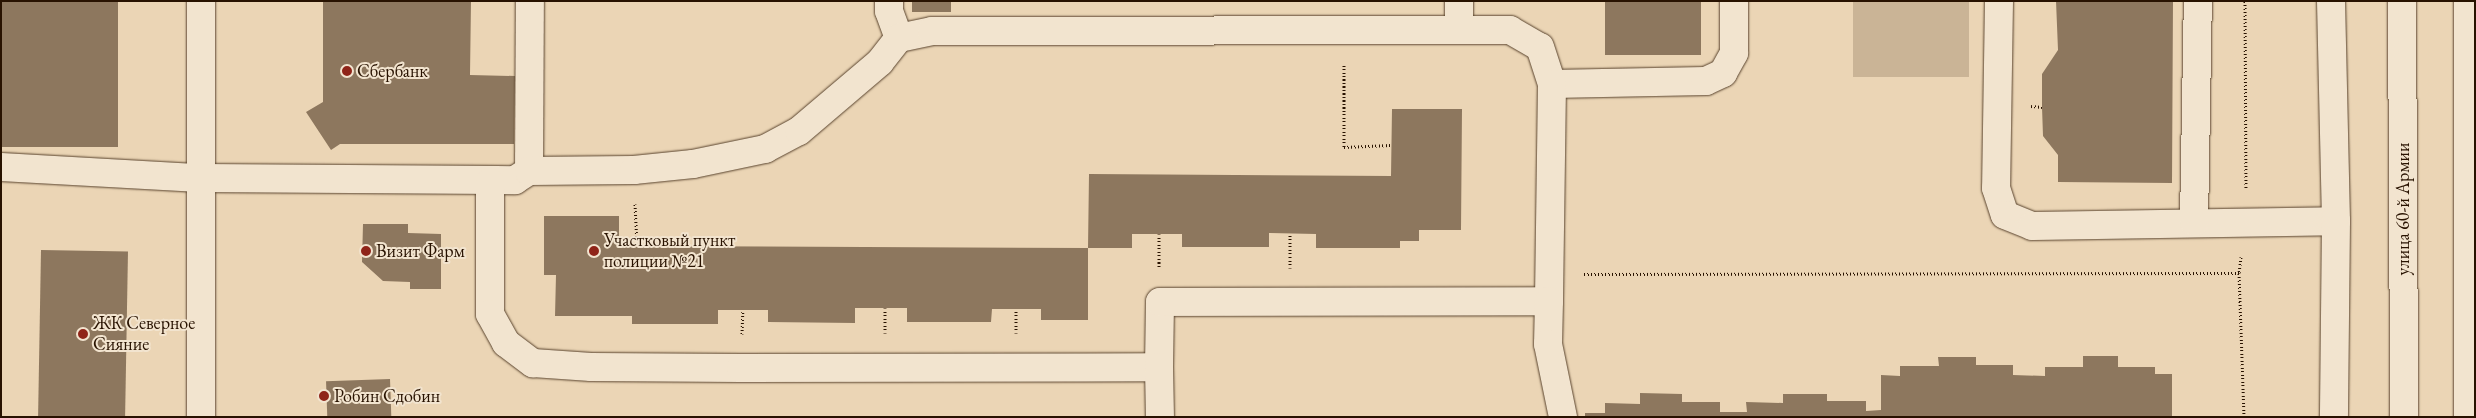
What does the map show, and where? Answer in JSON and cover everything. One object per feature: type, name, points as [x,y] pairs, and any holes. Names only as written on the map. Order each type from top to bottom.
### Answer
[{"type":"street","points":[[201,1],[201,417]]},
{"type":"street","points":[[529,170],[530,1]]},
{"type":"street","points":[[889,1],[889,11],[899,38]]},
{"type":"street","points":[[1459,1],[1459,30]]},
{"type":"street","points":[[1552,84],[1706,81],[1723,72],[1734,53],[1734,1]]},
{"type":"street","points":[[1999,1],[1996,188],[2005,215],[2032,226],[2336,221]]},
{"type":"street","points":[[2194,222],[2198,1]]},
{"type":"street","points":[[2331,1],[2336,221],[2334,417]]},
{"type":"street","name":"улица 60-й Армии","points":[[2402,1],[2404,417]]},
{"type":"street","points":[[2468,1],[2468,417]]},
{"type":"street","points":[[1,167],[200,178],[490,182],[515,180],[529,170],[634,170],[692,164],[765,149],[800,131],[880,62],[899,38],[932,32],[1510,30],[1540,47],[1552,84],[1548,344],[1563,417]]},
{"type":"street","points":[[490,182],[490,314],[506,343],[533,363],[591,367],[732,368],[1160,367]]},
{"type":"street","points":[[1160,417],[1160,302],[1548,302]]},
{"type":"path","points":[[1344,32],[1344,147],[1391,145]]},
{"type":"path","points":[[634,170],[637,246]]},
{"type":"path","points":[[1549,274],[2239,273]]},
{"type":"shaded area","points":[[1853,1],[1969,1],[1969,77],[1853,77]]},
{"type":"building","points":[[1,1],[118,1],[118,147],[1,147]]},
{"type":"building","points":[[323,1],[471,1],[470,75],[515,76],[514,144],[340,144],[331,150],[306,112],[323,102]]},
{"type":"building","points":[[912,1],[951,1],[951,12],[912,12]]},
{"type":"building","points":[[1605,1],[1701,1],[1701,55],[1605,55]]},
{"type":"building","points":[[2056,1],[2173,1],[2172,183],[2058,182],[2058,155],[2043,136],[2042,107],[2042,74],[2058,50]]},
{"type":"building","points":[[1392,109],[1462,109],[1461,230],[1419,230],[1419,241],[1400,241],[1400,248],[1316,248],[1316,234],[1269,233],[1269,247],[1182,247],[1182,234],[1132,234],[1132,248],[1088,248],[1089,174],[1391,176]]},
{"type":"building","points":[[544,216],[619,216],[619,246],[1088,248],[1088,320],[1041,320],[1041,309],[992,309],[991,322],[907,322],[907,308],[855,308],[855,323],[768,322],[768,310],[718,310],[718,324],[632,324],[632,316],[555,316],[556,275],[544,275]]},
{"type":"building","points":[[363,224],[408,224],[408,233],[441,234],[441,289],[410,289],[410,282],[383,281],[362,262]]},
{"type":"building","name":"ЖК Северное Сияние","points":[[41,250],[128,252],[125,417],[38,417]]},
{"type":"building","points":[[2083,356],[2118,356],[2118,367],[2155,367],[2155,374],[2172,374],[2172,417],[1585,417],[1585,413],[1605,413],[1605,403],[1640,404],[1640,393],[1682,394],[1682,402],[1720,402],[1720,412],[1747,412],[1746,402],[1783,403],[1783,394],[1827,394],[1827,401],[1866,401],[1866,411],[1881,410],[1881,375],[1900,376],[1900,366],[1939,366],[1938,357],[1976,357],[1976,365],[2013,365],[2013,375],[2045,376],[2045,367],[2083,367]]},
{"type":"building","points":[[390,379],[391,416],[327,417],[326,381]]},
{"type":"place","name":"Сбербанк","points":[[347,71]]},
{"type":"place","name":"Визит Фарм","points":[[366,251]]},
{"type":"place","name":"Участковый пункт полиции №21","points":[[594,251]]},
{"type":"place","name":"ЖК Северное Сияние","points":[[83,334]]},
{"type":"place","name":"Робин Сдобин","points":[[324,396]]}]
